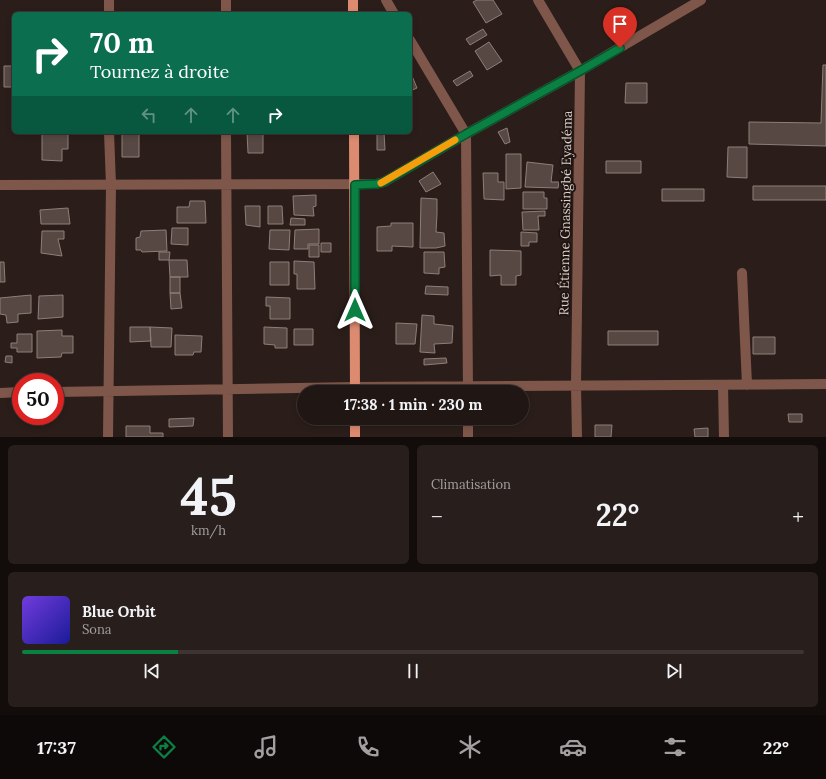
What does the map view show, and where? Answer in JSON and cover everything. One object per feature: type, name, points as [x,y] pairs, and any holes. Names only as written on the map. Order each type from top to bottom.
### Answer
[{"type":"main road","points":[[353,0],[353,12]]},
{"type":"main road","points":[[354,134],[355,385]]},
{"type":"main road","points":[[355,425],[356,437]]},
{"type":"street","points":[[109,0],[109,12]]},
{"type":"street","points":[[226,0],[226,12]]},
{"type":"street","points":[[386,0],[393,12]]},
{"type":"street","points":[[538,0],[580,71]]},
{"type":"street","points":[[0,185],[355,185],[384,182],[466,134],[580,71],[699,1]]},
{"type":"street","points":[[412,43],[466,134],[468,385]]},
{"type":"street","name":"Rue Étienne Gnassingbé Eyadéma","points":[[578,437],[576,386],[580,71]]},
{"type":"street","points":[[108,437],[111,185],[109,134]]},
{"type":"street","points":[[226,134],[228,437]]},
{"type":"street","points":[[742,273],[747,385]]},
{"type":"street","points":[[529,387],[826,384]]},
{"type":"street","points":[[723,385],[724,437]]},
{"type":"street","points":[[64,392],[228,389],[297,390]]},
{"type":"street","points":[[0,393],[12,392]]},
{"type":"street","points":[[468,425],[468,437]]},
{"type":"building","points":[[477,0],[493,0],[502,14],[486,23],[473,2]]},
{"type":"building","points":[[483,29],[487,35],[470,45],[466,39]]},
{"type":"building","points":[[489,42],[502,61],[487,70],[475,51]]},
{"type":"building","points":[[823,65],[826,65],[826,146],[749,144],[749,122],[821,123]]},
{"type":"building","points":[[4,66],[12,66],[12,87],[4,87]]},
{"type":"building","points":[[470,71],[473,76],[457,86],[453,81]]},
{"type":"building","points":[[412,76],[417,88],[412,90]]},
{"type":"building","points":[[626,83],[647,83],[647,103],[625,103]]},
{"type":"building","points":[[507,128],[510,142],[505,144],[498,132]]},
{"type":"building","points":[[42,134],[68,134],[68,149],[62,149],[62,161],[42,160]]},
{"type":"building","points":[[122,134],[139,134],[139,157],[122,157]]},
{"type":"building","points":[[247,134],[263,134],[263,153],[248,153]]},
{"type":"building","points":[[377,134],[384,134],[385,150],[377,150]]},
{"type":"building","points":[[728,147],[747,147],[747,178],[727,177]]},
{"type":"building","points":[[506,154],[521,154],[521,188],[506,189]]},
{"type":"building","points":[[606,161],[641,161],[641,173],[606,173]]},
{"type":"building","points":[[527,162],[553,165],[551,182],[559,182],[558,188],[525,187]]},
{"type":"building","points":[[433,172],[441,184],[426,192],[419,181]]},
{"type":"building","points":[[483,173],[498,173],[498,182],[504,182],[504,200],[484,199]]},
{"type":"building","points":[[753,186],[826,186],[826,200],[753,200]]},
{"type":"building","points":[[662,189],[704,189],[704,201],[662,201]]},
{"type":"building","points":[[523,192],[544,192],[544,198],[547,198],[547,209],[523,209]]},
{"type":"building","points":[[316,195],[316,206],[313,207],[314,216],[294,215],[293,196]]},
{"type":"building","points":[[421,198],[437,199],[436,232],[444,233],[445,246],[436,248],[420,248]]},
{"type":"building","points":[[190,201],[205,201],[206,223],[177,223],[177,207],[189,207]]},
{"type":"building","points":[[245,206],[260,206],[260,227],[246,225]]},
{"type":"building","points":[[268,206],[282,206],[283,224],[268,224]]},
{"type":"building","points":[[68,208],[70,224],[41,224],[40,210]]},
{"type":"building","points":[[545,211],[545,216],[538,216],[539,230],[523,230],[522,212]]},
{"type":"building","points":[[291,218],[305,219],[305,225],[290,225]]},
{"type":"building","points":[[391,223],[413,223],[413,247],[392,246],[392,251],[377,251],[377,227],[391,226]]},
{"type":"building","points":[[172,228],[188,228],[188,245],[171,244]]},
{"type":"building","points":[[319,229],[319,244],[308,244],[308,249],[294,249],[295,230]]},
{"type":"building","points":[[166,230],[167,251],[142,252],[141,250],[136,250],[136,238],[140,237],[141,231]]},
{"type":"building","points":[[270,230],[290,230],[289,250],[269,249]]},
{"type":"building","points":[[42,231],[64,231],[64,239],[58,239],[62,256],[41,253]]},
{"type":"building","points":[[521,232],[537,233],[537,242],[529,242],[529,246],[521,246]]},
{"type":"building","points":[[321,243],[331,243],[331,252],[321,252]]},
{"type":"building","points":[[309,245],[319,245],[319,257],[309,257]]},
{"type":"building","points":[[490,250],[521,251],[521,275],[516,276],[516,285],[501,285],[501,275],[490,276]]},
{"type":"building","points":[[159,252],[170,252],[169,260],[159,260]]},
{"type":"building","points":[[424,252],[444,252],[445,267],[439,268],[439,274],[424,273]]},
{"type":"building","points":[[169,260],[187,260],[188,277],[170,277]]},
{"type":"building","points":[[294,261],[314,262],[315,289],[297,289],[297,274],[294,274]]},
{"type":"building","points":[[0,262],[4,262],[5,282],[0,282]]},
{"type":"building","points":[[270,262],[289,262],[289,285],[270,285]]},
{"type":"building","points":[[170,277],[180,277],[180,293],[170,293]]},
{"type":"building","points":[[426,286],[448,287],[448,295],[425,294]]},
{"type":"building","points":[[170,293],[180,293],[182,308],[171,309]]},
{"type":"building","points":[[31,295],[31,313],[18,314],[18,322],[7,323],[6,315],[0,314],[0,298]]},
{"type":"building","points":[[63,295],[63,317],[38,319],[39,296]]},
{"type":"building","points":[[266,297],[290,298],[290,319],[270,319],[270,306],[266,306]]},
{"type":"building","points":[[422,315],[434,316],[434,324],[453,326],[452,343],[434,344],[435,353],[420,352]]},
{"type":"building","points":[[396,323],[417,324],[415,344],[396,344]]},
{"type":"building","points":[[130,327],[150,327],[151,341],[130,342]]},
{"type":"building","points":[[150,327],[172,328],[171,347],[151,347]]},
{"type":"building","points":[[264,327],[287,328],[287,348],[275,348],[275,345],[264,344]]},
{"type":"building","points":[[294,329],[313,329],[313,345],[294,345]]},
{"type":"building","points":[[62,330],[62,336],[73,336],[73,353],[62,353],[61,357],[37,358],[37,331]]},
{"type":"building","points":[[608,331],[658,331],[658,345],[608,345]]},
{"type":"building","points":[[17,334],[32,334],[32,352],[17,352],[17,348],[11,348],[11,343],[17,343]]},
{"type":"building","points":[[175,335],[202,336],[201,352],[194,352],[193,355],[175,355]]},
{"type":"building","points":[[753,337],[775,337],[775,354],[753,354]]},
{"type":"building","points":[[6,356],[12,356],[12,363],[5,362]]},
{"type":"building","points":[[446,358],[447,363],[424,365],[424,359]]},
{"type":"building","points":[[788,414],[802,414],[802,422],[789,422]]},
{"type":"building","points":[[194,418],[193,426],[169,427],[169,419]]},
{"type":"building","points":[[595,425],[612,425],[611,437],[595,437]]},
{"type":"building","points":[[126,426],[150,426],[150,433],[163,433],[163,437],[126,437]]},
{"type":"building","points":[[708,428],[708,437],[695,437],[694,429]]},
{"type":"slow traffic","points":[[381,183],[455,140]]},
{"type":"route","points":[[355,310],[355,185],[384,182],[466,134],[620,48]]}]
